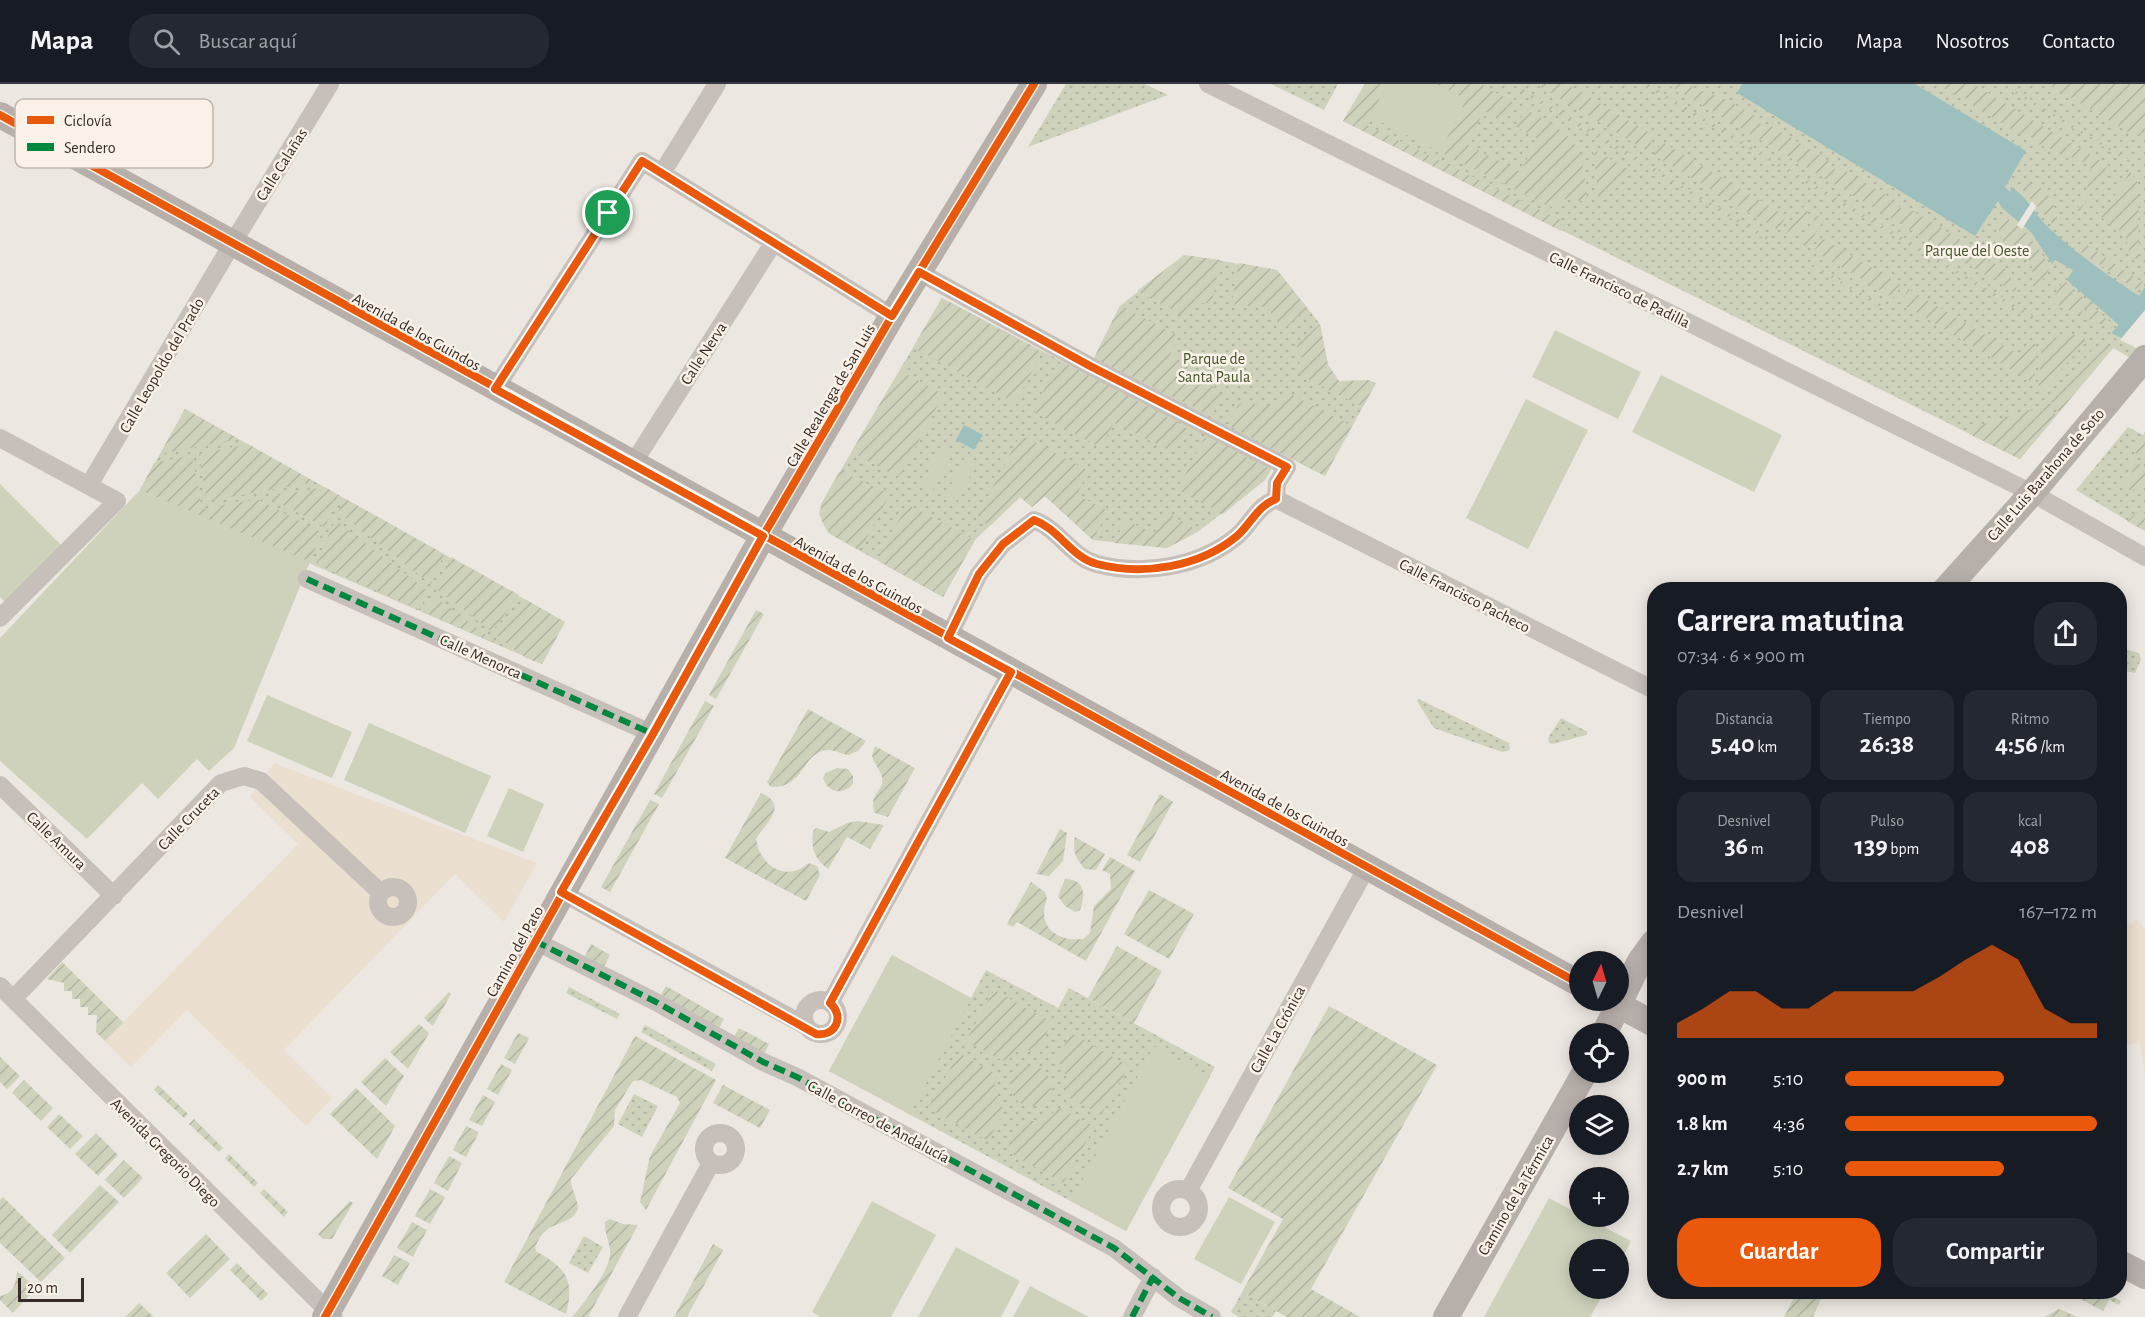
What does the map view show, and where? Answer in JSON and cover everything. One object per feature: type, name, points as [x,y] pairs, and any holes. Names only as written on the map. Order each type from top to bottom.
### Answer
[{"type":"main road","name":"Calle Realenga de San Luis","points":[[763,536],[892,316],[1034,84]]},
{"type":"main road","name":"Avenida de los Guindos","points":[[0,115],[15,123]]},
{"type":"main road","name":"Avenida de los Guindos","points":[[95,168],[1569,978]]},
{"type":"main road","name":"Calle Luis Barahona de Soto","points":[[1952,582],[2032,493],[2145,358]]},
{"type":"main road","name":"Camino del Pato","points":[[328,1315],[561,892],[653,734],[763,536]]},
{"type":"main road","points":[[1629,979],[1647,952]]},
{"type":"main road","points":[[1629,1011],[1647,1020]]},
{"type":"main road","name":"Camino de La Térmica","points":[[1446,1317],[1579,1083]]},
{"type":"main road","points":[[2127,1267],[2145,1276]]},
{"type":"street","name":"Calle Calañas","points":[[232,244],[330,84]]},
{"type":"street","points":[[662,173],[717,84]]},
{"type":"street","name":"Calle Francisco de Padilla","points":[[1208,84],[2032,493],[2145,557]]},
{"type":"street","points":[[495,389],[642,161],[892,316]]},
{"type":"street","name":"Calle Nerva","points":[[632,465],[774,242]]},
{"type":"street","name":"Calle Leopoldo del Prado","points":[[89,485],[232,244]]},
{"type":"street","points":[[919,272],[1090,366],[1287,467],[1277,483],[1276,499],[1264,504],[1237,536],[1207,554],[1175,567],[1097,564],[1072,551],[1045,524],[1034,520],[1003,544],[979,574],[948,638]]},
{"type":"street","points":[[0,438],[117,501],[0,618]]},
{"type":"street","name":"Calle Francisco Pacheco","points":[[1276,499],[1647,686]]},
{"type":"street","name":"Calle Menorca","points":[[307,579],[653,734]]},
{"type":"street","points":[[830,1003],[1011,672]]},
{"type":"street","name":"Calle Cruceta","points":[[13,999],[220,783],[244,776],[261,781],[380,892]]},
{"type":"street","name":"Calle Amura","points":[[0,785],[114,896]]},
{"type":"street","name":"Calle La Crónica","points":[[1188,1191],[1366,867]]},
{"type":"street","points":[[561,892],[822,1035],[834,1029],[838,1015],[830,1003],[817,1000],[807,1008],[804,1014],[806,1026]]},
{"type":"street","name":"Calle Correo de Andalucía","points":[[535,941],[656,1002],[763,1062],[797,1077],[1114,1248],[1179,1299],[1212,1317]]},
{"type":"street","name":"Avenida Gregorio Diego","points":[[0,986],[328,1315]]},
{"type":"street","points":[[627,1317],[711,1163]]},
{"type":"street","points":[[1132,1317],[1153,1277]]},
{"type":"green space","points":[[1066,84],[1145,84],[1168,95],[1028,147]]},
{"type":"green space","points":[[1271,84],[1338,84],[1324,110]]},
{"type":"green space","name":"Parque del Oeste","points":[[1365,84],[2145,84],[2145,366],[2113,348],[2020,459],[1343,121]]},
{"type":"green space","points":[[1365,84],[1387,84],[1367,125],[1565,222],[1561,231],[1343,121]]},
{"type":"green space","points":[[1387,84],[1436,84],[1466,99],[1440,152],[1371,117]]},
{"type":"green space","points":[[1436,84],[1481,84],[1514,103],[1505,121],[1484,111],[1466,144],[1520,172],[1538,139],[1516,127],[1525,109],[1555,126],[1573,142],[1578,151],[1587,198],[1582,201],[1564,199],[1552,207],[1548,206],[1440,152],[1466,99]]},
{"type":"green space","points":[[1536,84],[1567,84],[1655,136],[1647,151]]},
{"type":"green space","points":[[1641,84],[1648,84],[2035,317],[2033,320]]},
{"type":"green space","points":[[1667,84],[1691,84],[1693,88],[1725,99],[1761,119],[1759,123],[1766,127],[1768,124],[1829,161],[1827,164],[1836,170],[1839,167],[1898,202],[1897,205],[1902,209],[1905,206],[1967,244],[1965,246],[1973,250],[1975,247],[1989,261],[2004,268],[2016,286],[2017,294]]},
{"type":"green space","points":[[1937,84],[1973,84],[2108,165],[2078,214],[2079,202],[2086,192],[2091,169],[2088,164],[2033,142],[2034,139],[2025,134],[2024,137],[1967,102],[1968,100],[1961,95],[1960,98]]},
{"type":"green space","points":[[1999,84],[2005,84],[2133,162],[2132,164]]},
{"type":"green space","points":[[2048,84],[2145,84],[2145,136],[2135,136]]},
{"type":"green space","points":[[1522,88],[1642,160],[1637,162],[1522,93]]},
{"type":"green space","points":[[1662,142],[1786,216],[1778,230],[1654,155]]},
{"type":"green space","points":[[1593,149],[1628,169],[1629,173],[1599,197]]},
{"type":"green space","points":[[1649,164],[1772,239],[1768,241],[1649,169]]},
{"type":"green space","points":[[2130,172],[2138,183],[2139,253],[2138,258],[2131,260],[2125,234],[2101,217]]},
{"type":"green space","points":[[2027,184],[2039,187],[2052,201],[2057,219],[2053,225],[2021,188]]},
{"type":"green space","points":[[1803,207],[1806,207],[1808,213],[1793,238],[1786,234]]},
{"type":"green space","points":[[1818,215],[1823,221],[1807,247],[1799,242]]},
{"type":"green space","points":[[2003,215],[2029,235],[2050,267],[2036,292],[2029,260],[2003,242],[1999,227]]},
{"type":"green space","points":[[1822,238],[1901,285],[1893,298],[1814,251]]},
{"type":"green space","points":[[2087,245],[2143,283],[2138,291],[2081,252]]},
{"type":"green space","name":"Parque de Santa Paula","points":[[1184,255],[1277,270],[1320,324],[1328,365],[1339,381],[1376,383],[1325,476],[1280,453],[1265,480],[1199,531],[1167,548],[1093,540],[1045,496],[1032,507],[1020,497],[975,540],[943,597],[828,533],[819,514],[821,504],[942,298],[1086,374],[1120,306]]},
{"type":"green space","points":[[1184,255],[1220,260],[1210,303],[1194,303],[1189,314],[1184,316],[1137,291]]},
{"type":"green space","points":[[1809,262],[1886,307],[1883,309],[1811,266]]},
{"type":"green space","points":[[1239,263],[1277,270],[1307,308],[1287,327],[1282,328],[1267,307],[1235,305],[1232,301]]},
{"type":"green space","points":[[2064,280],[2113,325],[2110,329],[2087,318],[2087,309],[2083,309],[2081,315],[2051,302]]},
{"type":"green space","points":[[1908,289],[2018,354],[2033,343],[2036,345],[2035,375],[2030,381],[1901,303]]},
{"type":"green space","points":[[942,298],[1038,350],[1040,356],[1017,399],[1012,401],[916,349],[915,344]]},
{"type":"green space","points":[[1120,306],[1175,334],[1177,339],[1170,353],[1219,391],[1221,396],[1213,413],[1208,414],[1094,358]]},
{"type":"green space","points":[[1320,324],[1328,365],[1339,381],[1368,380],[1376,383],[1363,407],[1298,374],[1296,369],[1302,358],[1297,345]]},
{"type":"green space","points":[[1555,330],[1641,372],[1618,419],[1532,377]]},
{"type":"green space","points":[[2065,332],[2085,338],[2085,343],[2044,389],[2038,385],[2042,348]]},
{"type":"green space","points":[[2106,344],[2114,347],[2059,412],[2050,400],[2094,348]]},
{"type":"green space","points":[[1063,362],[1185,426],[1187,430],[1175,450],[1171,451],[1114,423],[1102,445],[1098,446],[1035,413],[1034,408],[1057,365]]},
{"type":"green space","points":[[903,372],[941,393],[942,397],[901,474],[896,476],[854,453],[853,449],[898,373]]},
{"type":"green space","points":[[1661,375],[1782,435],[1754,492],[1632,432]]},
{"type":"green space","points":[[1284,393],[1289,393],[1352,426],[1325,476],[1231,427],[1230,421],[1238,405],[1242,403],[1277,406]]},
{"type":"green space","points":[[1526,399],[1588,430],[1528,549],[1466,518]]},
{"type":"green space","points":[[2047,403],[2056,416],[2020,459],[1969,434],[1974,427],[2029,410],[2038,413]]},
{"type":"green space","points":[[185,409],[565,622],[542,664],[140,490]]},
{"type":"green space","points":[[185,409],[238,439],[160,454]]},
{"type":"green space","points":[[2128,427],[2143,435],[2145,432],[2145,531],[2076,490]]},
{"type":"green space","points":[[2145,432],[2145,459],[2134,453]]},
{"type":"green space","points":[[1023,436],[1085,469],[1087,474],[1077,495],[1105,509],[1106,515],[1093,540],[1045,496],[1032,507],[1020,497],[990,526],[978,520],[978,515],[1019,437]]},
{"type":"green space","points":[[1209,437],[1271,470],[1265,480],[1223,514],[1180,491],[1179,486],[1204,439]]},
{"type":"green space","points":[[248,444],[315,482],[207,501],[199,454]]},
{"type":"green space","points":[[942,445],[953,451],[932,492],[921,486]]},
{"type":"green space","points":[[192,455],[202,509],[257,499],[322,533],[310,562],[140,490],[154,463]]},
{"type":"green space","points":[[965,457],[977,463],[955,504],[944,498]]},
{"type":"green space","points":[[2131,460],[2145,467],[2145,479],[2137,489],[2129,490],[2124,486],[2126,479],[2132,475],[2132,468],[2129,464]]},
{"type":"green space","points":[[840,471],[887,493],[888,498],[862,547],[857,549],[830,532],[821,516],[825,498]]},
{"type":"green space","points":[[0,484],[61,545],[5,602],[0,597]]},
{"type":"green space","points":[[325,487],[338,495],[325,527],[268,497]]},
{"type":"green space","points":[[140,490],[310,562],[234,748],[209,771],[197,759],[158,799],[142,783],[87,839],[0,761],[0,638]]},
{"type":"green space","points":[[344,498],[444,554],[431,584],[338,512]]},
{"type":"green space","points":[[909,505],[975,540],[943,597],[880,562],[879,556]]},
{"type":"green space","points":[[2139,511],[2145,514],[2145,531],[2127,521]]},
{"type":"green space","points":[[1169,514],[1199,531],[1167,548],[1114,543],[1124,522],[1128,521],[1154,534],[1164,515]]},
{"type":"green space","points":[[335,520],[428,591],[420,610],[316,564]]},
{"type":"green space","points":[[451,557],[519,595],[492,632],[437,589]]},
{"type":"green space","points":[[434,596],[499,645],[426,613]]},
{"type":"green space","points":[[525,599],[565,622],[542,664],[526,658],[497,636]]},
{"type":"green space","points":[[756,610],[764,614],[716,699],[709,695]]},
{"type":"green space","points":[[2127,651],[2139,653],[2141,659],[2135,673],[2127,671]]},
{"type":"green space","points":[[267,695],[352,732],[332,778],[247,741]]},
{"type":"green space","points":[[1419,699],[1509,743],[1510,750],[1502,752],[1434,728],[1417,701]]},
{"type":"green space","points":[[705,701],[714,706],[662,798],[654,794]]},
{"type":"green space","points":[[808,709],[866,741],[858,751],[848,755],[831,750],[820,752],[813,756],[791,782],[771,787],[767,782]]},
{"type":"green space","points":[[1561,718],[1588,732],[1586,735],[1553,744],[1549,743],[1548,738]]},
{"type":"green space","points":[[369,723],[491,776],[465,833],[344,780]]},
{"type":"green space","points":[[875,746],[915,768],[888,817],[875,813],[873,807],[873,801],[883,782],[872,755]]},
{"type":"green space","points":[[837,768],[848,769],[853,776],[853,784],[845,790],[832,790],[823,778],[826,773]]},
{"type":"green space","points":[[509,788],[544,804],[523,852],[487,836]]},
{"type":"green space","points":[[761,793],[774,803],[775,809],[756,839],[758,849],[768,864],[775,869],[792,871],[809,863],[817,866],[820,875],[806,901],[725,858]]},
{"type":"green space","points":[[1160,794],[1173,802],[1140,862],[1127,855]]},
{"type":"green space","points":[[650,800],[659,804],[610,892],[601,887]]},
{"type":"green space","points":[[858,821],[884,825],[870,849],[847,837],[828,869],[814,853],[813,831],[816,828],[829,832],[847,823]]},
{"type":"green space","points":[[1060,829],[1067,833],[1063,861],[1049,876],[1036,874]]},
{"type":"green space","points":[[1075,837],[1105,854],[1096,870],[1085,869],[1079,862],[1074,851]]},
{"type":"green space","points":[[1110,857],[1135,871],[1086,961],[1017,922],[1013,927],[1007,924],[1031,882],[1045,892],[1047,899],[1044,917],[1051,930],[1065,938],[1083,939],[1090,933],[1094,906],[1111,889],[1110,874],[1102,870]]},
{"type":"green space","points":[[1065,879],[1077,882],[1082,889],[1082,904],[1080,910],[1075,912],[1065,906],[1058,896]]},
{"type":"green space","points":[[1149,890],[1194,914],[1169,959],[1124,934]]},
{"type":"green space","points":[[591,944],[610,955],[602,970],[583,960]]},
{"type":"green space","points":[[1117,946],[1162,971],[1134,1023],[1088,998]]},
{"type":"green space","points":[[892,955],[971,998],[986,970],[1058,1008],[1069,988],[1215,1067],[1126,1231],[829,1071]]},
{"type":"green space","points":[[892,955],[971,998],[910,1114],[829,1071]]},
{"type":"green space","points":[[62,962],[124,1023],[105,1041],[96,1032],[97,1015],[88,1015],[88,1007],[80,1007],[80,999],[72,999],[72,991],[64,991],[64,983],[47,979]]},
{"type":"green space","points":[[666,986],[724,1019],[717,1032],[658,1000]]},
{"type":"green space","points":[[569,987],[620,1014],[617,1019],[566,993]]},
{"type":"green space","points":[[994,990],[1052,1022],[1038,1049],[1016,1052],[1003,1061],[966,1041]]},
{"type":"green space","points":[[449,992],[451,994],[433,1026],[424,1018]]},
{"type":"green space","points":[[1329,1006],[1437,1065],[1311,1289],[1360,1317],[1287,1317],[1242,1292],[1283,1219],[1228,1188]]},
{"type":"green space","points":[[419,1024],[429,1033],[408,1069],[390,1052]]},
{"type":"green space","points":[[645,1025],[716,1064],[712,1071],[641,1032]]},
{"type":"green space","points":[[739,1028],[769,1044],[763,1057],[732,1040]]},
{"type":"green space","points":[[518,1033],[529,1038],[515,1064],[504,1058]]},
{"type":"green space","points":[[1071,1033],[1129,1066],[1101,1115],[1066,1096],[1066,1075],[1057,1059]]},
{"type":"green space","points":[[635,1036],[716,1080],[646,1210],[640,1202],[650,1156],[680,1103],[677,1097],[641,1080],[633,1081],[615,1110],[614,1126],[571,1179],[578,1204],[577,1211],[568,1220],[545,1232],[539,1238],[535,1248],[566,1276],[569,1302],[566,1314],[504,1282]]},
{"type":"green space","points":[[1154,1046],[1210,1077],[1126,1231],[1071,1201]]},
{"type":"green space","points":[[959,1053],[996,1074],[994,1089],[1004,1111],[988,1141],[928,1108]]},
{"type":"green space","points":[[0,1057],[20,1076],[7,1089],[0,1082]]},
{"type":"green space","points":[[385,1058],[404,1076],[386,1106],[361,1082]]},
{"type":"green space","points":[[501,1064],[512,1070],[498,1095],[487,1089]]},
{"type":"green space","points":[[1031,1066],[1039,1067],[1045,1072],[1050,1078],[1050,1094],[1045,1100],[1039,1105],[1031,1106],[1023,1105],[1017,1100],[1012,1094],[1011,1086],[1012,1078],[1017,1072],[1023,1067]]},
{"type":"green space","points":[[24,1080],[53,1108],[41,1121],[12,1093]]},
{"type":"green space","points":[[158,1085],[188,1114],[184,1118],[154,1090]]},
{"type":"green space","points":[[723,1085],[770,1110],[760,1128],[713,1103]]},
{"type":"green space","points":[[356,1088],[395,1126],[377,1159],[330,1114]]},
{"type":"green space","points":[[634,1094],[658,1106],[642,1137],[618,1124]]},
{"type":"green space","points":[[483,1095],[495,1102],[482,1126],[469,1120]]},
{"type":"green space","points":[[1060,1108],[1094,1128],[1063,1183],[1006,1151],[1022,1121],[1041,1121]]},
{"type":"green space","points":[[59,1114],[83,1136],[70,1149],[47,1127]]},
{"type":"green space","points":[[194,1119],[223,1148],[219,1152],[189,1124]]},
{"type":"green space","points":[[466,1126],[479,1132],[466,1157],[453,1150]]},
{"type":"green space","points":[[96,1133],[118,1155],[98,1176],[75,1154]]},
{"type":"green space","points":[[229,1154],[258,1183],[254,1187],[225,1158]]},
{"type":"green space","points":[[449,1156],[462,1163],[448,1191],[434,1183]]},
{"type":"green space","points":[[124,1160],[143,1178],[124,1198],[105,1180]]},
{"type":"green space","points":[[100,1185],[119,1202],[70,1253],[52,1235]]},
{"type":"green space","points":[[264,1189],[288,1212],[284,1217],[260,1193]]},
{"type":"green space","points":[[430,1189],[445,1197],[430,1224],[415,1216]]},
{"type":"green space","points":[[3,1197],[65,1258],[41,1282],[0,1243],[0,1200]]},
{"type":"green space","points":[[1229,1197],[1275,1222],[1241,1284],[1194,1259]]},
{"type":"green space","points":[[1549,1198],[1569,1209],[1569,1227],[1604,1227],[1627,1239],[1569,1239],[1569,1299],[1600,1299],[1590,1317],[1484,1317]]},
{"type":"green space","points":[[350,1201],[353,1203],[332,1239],[323,1239],[318,1234]]},
{"type":"green space","points":[[872,1201],[936,1235],[891,1317],[820,1317],[812,1312]]},
{"type":"green space","points":[[610,1219],[623,1224],[638,1225],[588,1317],[572,1317],[595,1288],[609,1262],[610,1251],[605,1222]]},
{"type":"green space","points":[[412,1222],[427,1230],[413,1257],[397,1248]]},
{"type":"green space","points":[[206,1234],[230,1259],[190,1298],[166,1273]]},
{"type":"green space","points":[[584,1236],[603,1247],[588,1273],[569,1263]]},
{"type":"green space","points":[[713,1244],[723,1250],[687,1317],[674,1317]]},
{"type":"green space","points":[[956,1247],[1020,1281],[1001,1317],[918,1317]]},
{"type":"green space","points":[[394,1255],[410,1263],[398,1285],[382,1276]]},
{"type":"green space","points":[[237,1263],[268,1294],[261,1301],[230,1270]]},
{"type":"green space","points":[[17,1271],[36,1288],[13,1313],[0,1300],[0,1296],[11,1290],[15,1284]]},
{"type":"green space","points":[[1030,1286],[1089,1317],[1013,1317]]},
{"type":"green space","points":[[1242,1292],[1276,1311],[1272,1317],[1239,1317],[1231,1312]]},
{"type":"green space","points":[[1793,1299],[1821,1299],[1813,1317],[1784,1317]]},
{"type":"green space","points":[[2080,1299],[2117,1299],[2121,1301],[2119,1305],[2109,1300],[2103,1311]]},
{"type":"green space","points":[[139,1303],[154,1317],[125,1317]]},
{"type":"green space","points":[[2059,1309],[2078,1317],[2044,1317]]},
{"type":"shaded area","points":[[274,763],[537,863],[504,922],[455,874],[284,1050],[332,1098],[306,1126],[187,1010],[131,1067],[105,1041],[298,844],[250,797]]},
{"type":"shaded area","points":[[2136,919],[2145,929],[2145,1077],[2140,1043],[2127,1045],[2127,922],[2130,925]]},
{"type":"water","points":[[1742,84],[1915,84],[2026,151],[2005,187],[2010,192],[2011,187],[2017,191],[2049,228],[2104,272],[2139,296],[2145,287],[2145,349],[2111,333],[2119,325],[2067,280],[2073,270],[2055,260],[2052,264],[2031,232],[2002,208],[1998,201],[1975,236],[1737,93]]},
{"type":"water","points":[[964,425],[983,435],[974,450],[956,440]]},
{"type":"pier","points":[[2032,201],[2036,207],[2022,229],[2017,225]]},
{"type":"pier","points":[[2145,310],[2145,352],[2120,340]]},
{"type":"marked path","points":[[919,272],[1090,366],[1287,467],[1277,483],[1276,499]]},
{"type":"marked path","points":[[307,579],[653,734]]},
{"type":"marked path","points":[[535,941],[656,1002],[763,1062],[797,1077],[1114,1248],[1179,1298],[1212,1317]]},
{"type":"marked path","points":[[1132,1317],[1153,1277]]},
{"type":"cycle path","points":[[325,1317],[763,536],[892,316],[1034,84]]},
{"type":"cycle path","points":[[0,115],[15,123]]},
{"type":"cycle path","points":[[96,168],[1569,978]]},
{"type":"route","points":[[642,161],[892,316],[919,272],[1090,366],[1287,467],[1277,483],[1276,499],[1264,504],[1237,536],[1207,554],[1175,567],[1097,564],[1072,551],[1045,524],[1034,520],[1003,544],[979,574],[948,638],[1011,672],[830,1003],[836,1008],[838,1023],[828,1034],[816,1034],[810,1031],[806,1026],[561,892],[653,734],[763,536],[495,389],[608,213],[642,161]]}]
